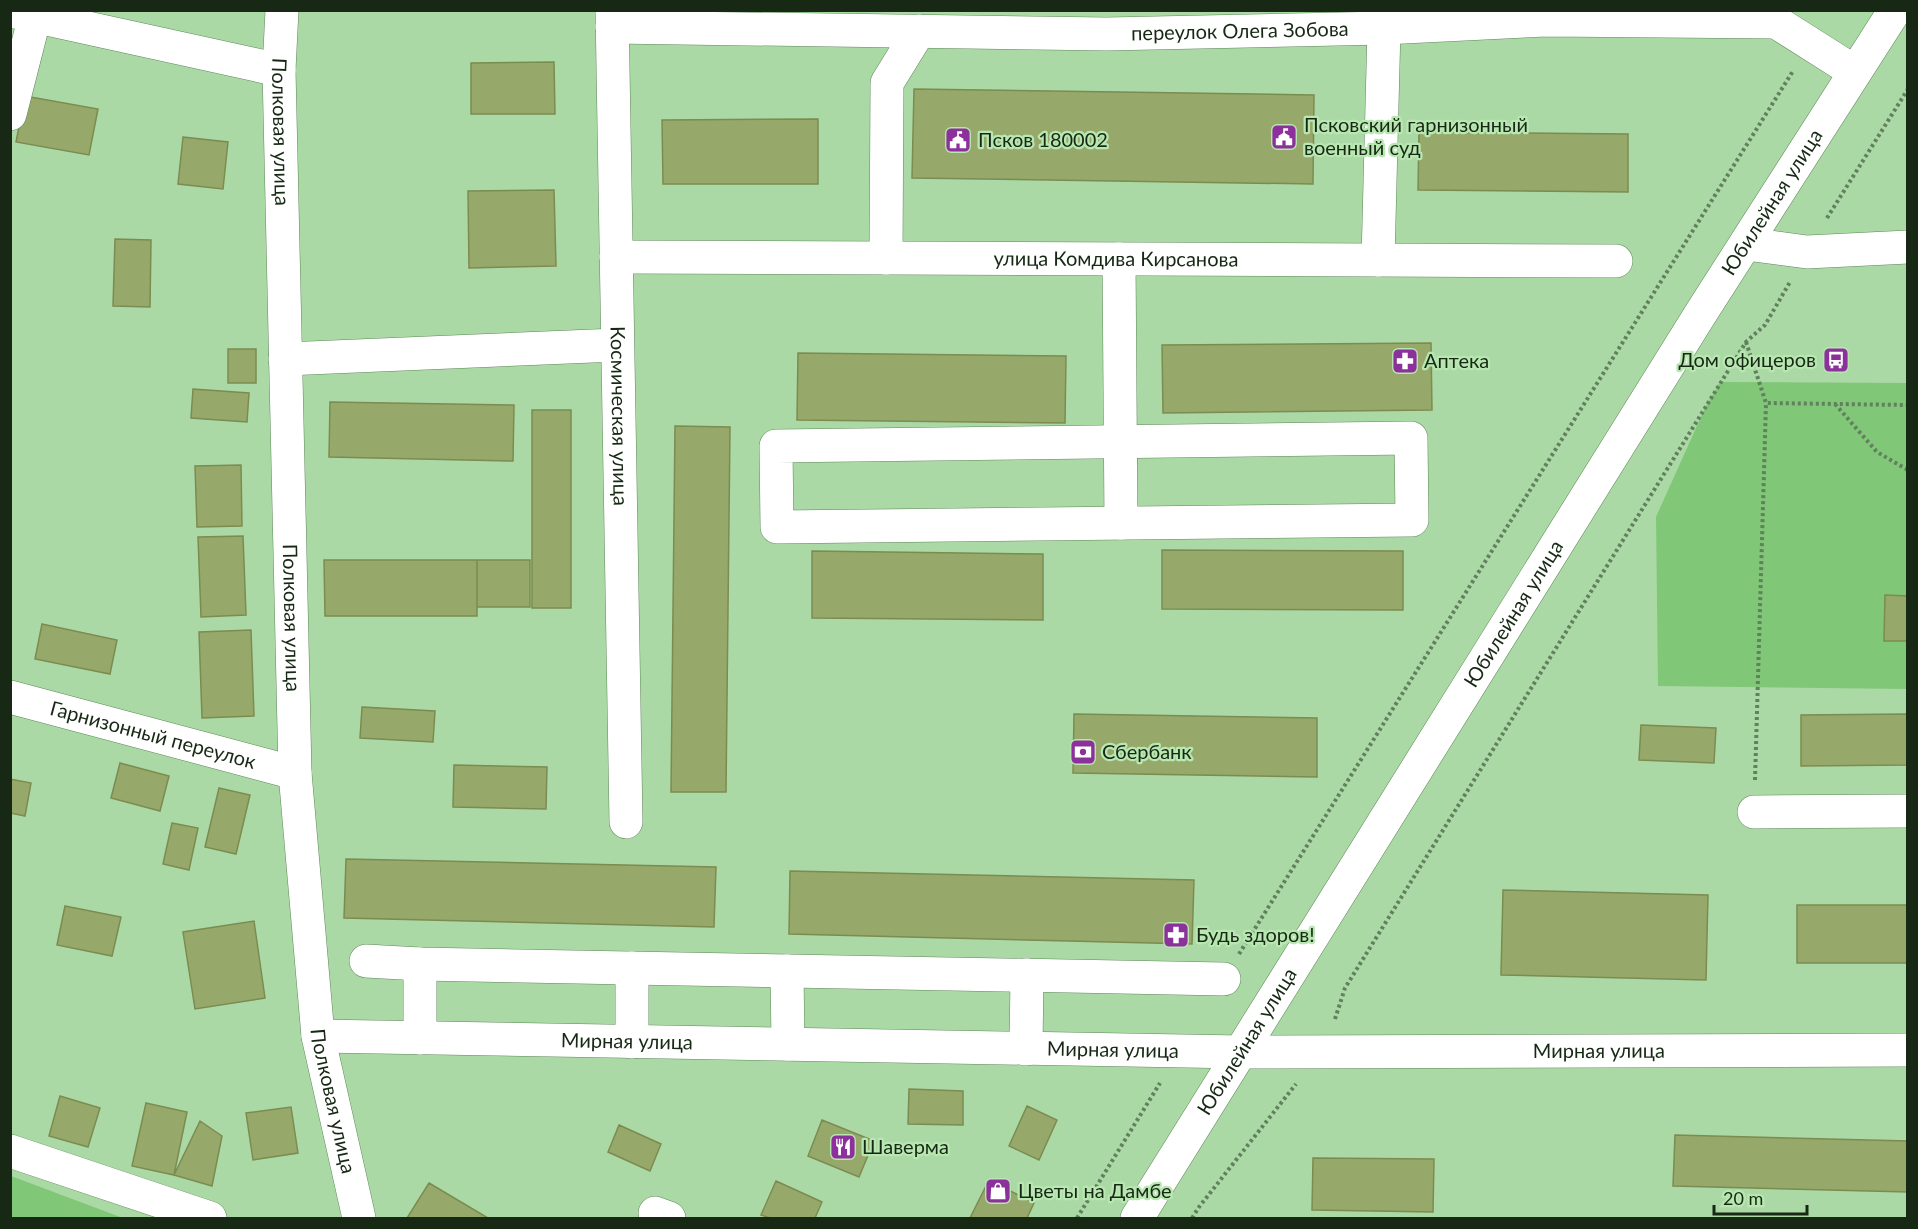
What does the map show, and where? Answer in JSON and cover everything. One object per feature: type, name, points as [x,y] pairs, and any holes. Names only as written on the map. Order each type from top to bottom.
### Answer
[{"type":"street","name":"Полковая улица","points":[[282,10],[279,70],[295,773],[318,1036],[359,1218]]},
{"type":"street","name":"Юбилейная улица","points":[[1137,1218],[1688,333],[1895,10]]},
{"type":"street","points":[[10,114],[23,14],[279,70]]},
{"type":"street","name":"переулок Олега Зобова","points":[[612,19],[919,31],[1107,22],[1384,28],[1546,15],[1776,16],[1810,43],[1855,72]]},
{"type":"street","name":"Космическая улица","points":[[612,19],[626,822]]},
{"type":"street","points":[[1378,260],[1384,28]]},
{"type":"street","points":[[886,258],[887,83],[919,31]]},
{"type":"street","points":[[1746,244],[1807,252],[1908,247]]},
{"type":"street","name":"улица Комдива Кирсанова","points":[[616,257],[1616,261]]},
{"type":"street","points":[[1119,259],[1121,523]]},
{"type":"street","points":[[285,359],[617,345]]},
{"type":"street","points":[[1411,438],[1412,520],[1121,523],[777,527],[776,446],[1411,438]]},
{"type":"street","name":"Гарнизонный переулок","points":[[10,697],[295,773]]},
{"type":"street","points":[[1754,812],[1908,811]]},
{"type":"street","points":[[366,961],[420,964],[1224,979]]},
{"type":"street","points":[[420,964],[420,1038]]},
{"type":"street","points":[[632,968],[632,1042]]},
{"type":"street","points":[[787,971],[788,1044]]},
{"type":"street","points":[[1026,1049],[1027,975]]},
{"type":"street","name":"Мирная улица","points":[[318,1036],[1241,1052],[1908,1050]]},
{"type":"street","points":[[10,1152],[210,1218]]},
{"type":"path","points":[[1224,979],[1810,43]]},
{"type":"path","points":[[1192,1218],[1280,1103],[1323,1052],[1345,988],[1746,342],[1765,325],[1807,252],[1908,89]]},
{"type":"path","points":[[1746,342],[1766,403],[1754,812]]},
{"type":"path","points":[[1766,403],[1908,405]]},
{"type":"path","points":[[1834,404],[1877,452],[1908,470]]},
{"type":"path","points":[[1077,1218],[1179,1051]]},
{"type":"green space","points":[[1720,382],[1907,383],[1907,689],[1658,686],[1656,517],[1705,408]]},
{"type":"green space","points":[[11,1176],[123,1218],[11,1218]]},
{"type":"building","points":[[554,62],[555,114],[471,114],[471,63]]},
{"type":"building","points":[[914,89],[1314,95],[1313,184],[912,178]]},
{"type":"building","points":[[25,96],[98,109],[89,155],[16,142]]},
{"type":"building","points":[[818,119],[818,184],[663,184],[662,120]]},
{"type":"building","points":[[1419,132],[1628,134],[1628,192],[1418,190]]},
{"type":"building","points":[[183,137],[228,142],[223,189],[178,184]]},
{"type":"building","points":[[554,190],[556,266],[469,268],[468,191]]},
{"type":"building","points":[[115,239],[151,240],[150,307],[113,306]]},
{"type":"building","points":[[1431,343],[1432,410],[1163,413],[1162,345]]},
{"type":"building","points":[[228,349],[256,349],[256,383],[228,383]]},
{"type":"building","points":[[798,353],[1066,356],[1065,423],[797,420]]},
{"type":"building","points":[[193,389],[249,393],[247,422],[191,418]]},
{"type":"building","points":[[330,402],[514,405],[513,461],[329,457]]},
{"type":"building","points":[[532,410],[571,410],[571,608],[532,608]]},
{"type":"building","points":[[675,426],[730,427],[726,792],[671,792]]},
{"type":"building","points":[[241,465],[242,526],[197,527],[195,466]]},
{"type":"building","points":[[243,536],[246,615],[201,617],[198,537]]},
{"type":"building","points":[[1162,550],[1403,551],[1403,610],[1162,609]]},
{"type":"building","points":[[812,551],[1043,554],[1043,620],[812,618]]},
{"type":"building","points":[[324,560],[477,560],[477,616],[325,616]]},
{"type":"building","points":[[477,560],[530,560],[530,607],[477,607]]},
{"type":"building","points":[[1885,595],[1908,596],[1908,641],[1884,641]]},
{"type":"building","points":[[42,624],[117,640],[110,674],[35,659]]},
{"type":"building","points":[[251,630],[254,716],[202,718],[199,632]]},
{"type":"building","points":[[362,707],[435,711],[433,742],[360,738]]},
{"type":"building","points":[[1074,714],[1317,718],[1317,777],[1073,773]]},
{"type":"building","points":[[1908,714],[1908,765],[1801,766],[1801,715]]},
{"type":"building","points":[[1641,725],[1716,728],[1714,763],[1639,760]]},
{"type":"building","points":[[120,763],[169,776],[160,811],[111,798]]},
{"type":"building","points":[[454,765],[547,767],[546,809],[453,807]]},
{"type":"building","points":[[10,779],[31,783],[25,816],[10,813]]},
{"type":"building","points":[[219,788],[250,795],[236,854],[205,847]]},
{"type":"building","points":[[172,823],[198,828],[189,870],[163,864]]},
{"type":"building","points":[[346,859],[716,867],[714,927],[344,918]]},
{"type":"building","points":[[790,871],[1194,880],[1192,944],[789,934]]},
{"type":"building","points":[[1503,890],[1708,895],[1706,980],[1501,975]]},
{"type":"building","points":[[1797,905],[1908,905],[1908,963],[1797,963]]},
{"type":"building","points":[[65,906],[121,917],[112,956],[57,945]]},
{"type":"building","points":[[254,921],[265,998],[195,1009],[183,932]]},
{"type":"building","points":[[909,1089],[963,1091],[963,1125],[908,1124]]},
{"type":"building","points":[[60,1096],[100,1108],[88,1147],[49,1136]]},
{"type":"building","points":[[146,1103],[187,1112],[174,1175],[132,1166]]},
{"type":"building","points":[[1027,1106],[1057,1120],[1039,1160],[1009,1146]]},
{"type":"building","points":[[291,1107],[298,1153],[253,1160],[246,1113]]},
{"type":"building","points":[[822,1120],[874,1141],[859,1177],[808,1156]]},
{"type":"building","points":[[200,1121],[222,1136],[212,1186],[174,1175]]},
{"type":"building","points":[[619,1125],[661,1144],[650,1171],[608,1152]]},
{"type":"building","points":[[1675,1135],[1908,1141],[1908,1192],[1673,1186]]},
{"type":"building","points":[[1313,1158],[1434,1159],[1433,1212],[1312,1210]]},
{"type":"building","name":"Цветы на Дамбе","points":[[989,1180],[1034,1203],[1027,1218],[970,1218]]},
{"type":"building","points":[[776,1181],[822,1202],[815,1218],[770,1218],[761,1215]]},
{"type":"building","points":[[429,1183],[488,1218],[407,1218]]},
{"type":"place","name":"Псковский гарнизонный военный суд","points":[[1284,137]]},
{"type":"place","name":"Псков 180002","points":[[958,140]]},
{"type":"place","name":"Дом офицеров","points":[[1836,360]]},
{"type":"place","name":"Аптека","points":[[1405,361]]},
{"type":"place","name":"Сбербанк","points":[[1083,752]]},
{"type":"place","name":"Будь здоров!","points":[[1176,935]]},
{"type":"place","name":"Шаверма","points":[[843,1147]]},
{"type":"place","name":"Цветы на Дамбе","points":[[998,1191]]}]
